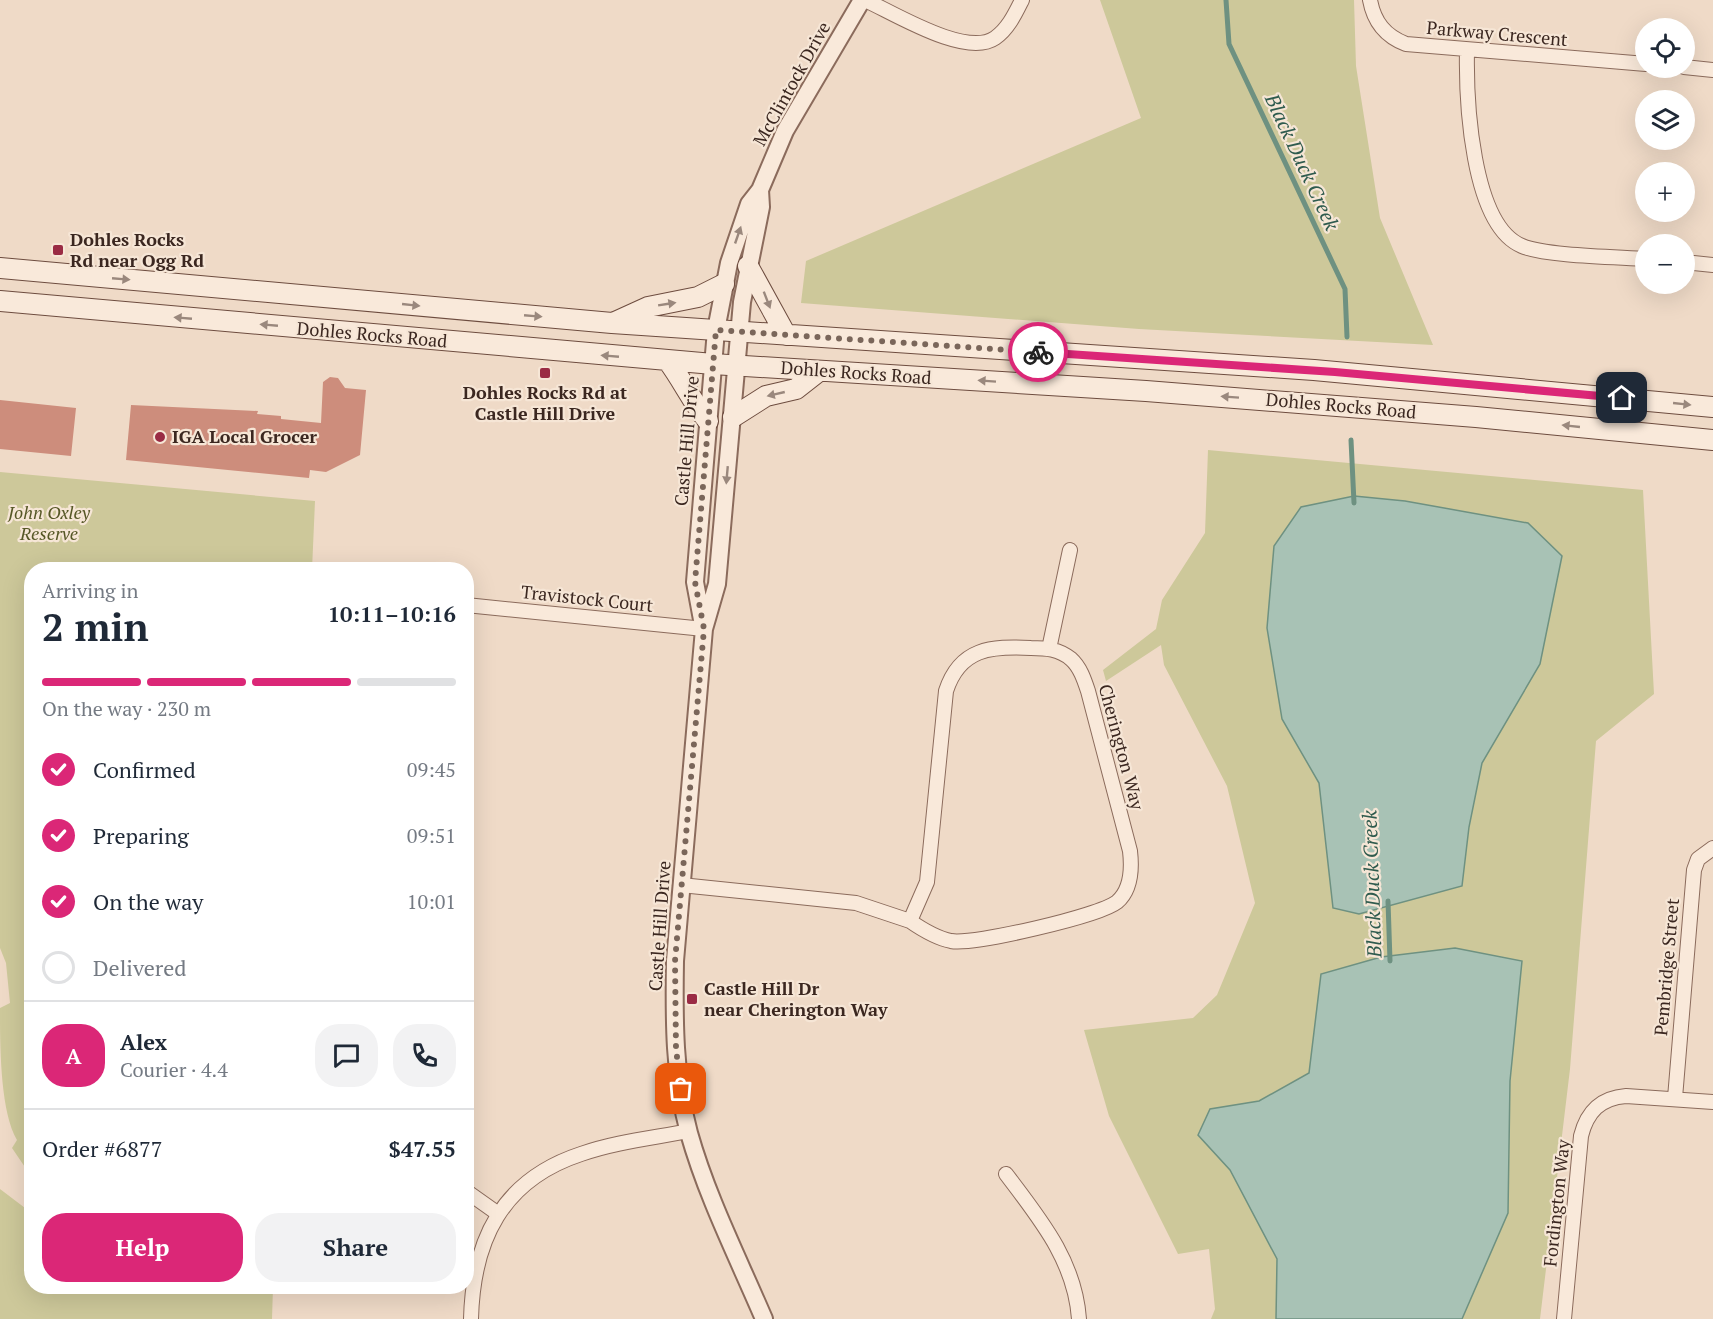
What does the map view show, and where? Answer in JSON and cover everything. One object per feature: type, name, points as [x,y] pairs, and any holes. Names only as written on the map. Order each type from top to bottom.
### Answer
[{"type":"main road","points":[[748,266],[786,334]]},
{"type":"main road","name":"Dohles Rocks Road","points":[[0,268],[612,323],[1314,370],[1713,407]]},
{"type":"main road","points":[[612,323],[648,307],[698,297],[724,284]]},
{"type":"main road","name":"Dohles Rocks Road","points":[[0,301],[668,361],[1320,404],[1713,440]]},
{"type":"main road","points":[[668,361],[680,376],[693,403],[708,421]]},
{"type":"main road","points":[[733,417],[755,400],[796,389],[819,371]]},
{"type":"street","points":[[864,0],[950,38],[980,43],[994,39],[1005,29],[1022,0]]},
{"type":"street","name":"McClintock Drive","points":[[713,364],[724,284],[749,204],[760,189],[785,131],[864,0]]},
{"type":"street","name":"Parkway Crescent","points":[[1370,0],[1379,24],[1394,39],[1406,44],[1635,63]]},
{"type":"street","points":[[1467,50],[1469,133],[1484,188],[1497,224],[1503,232],[1523,247],[1635,258]]},
{"type":"street","points":[[1695,68],[1713,70]]},
{"type":"street","name":"McClintock Drive","points":[[737,366],[748,266],[761,207],[760,189]]},
{"type":"street","points":[[1695,263],[1713,265]]},
{"type":"street","name":"Castle Hill Drive","points":[[704,629],[695,582],[713,364]]},
{"type":"street","name":"Castle Hill Drive","points":[[737,366],[717,584],[704,629],[675,961],[674,1012],[676,1049],[688,1131],[704,1180],[764,1319]]},
{"type":"street","points":[[1049,649],[1070,550]]},
{"type":"street","name":"Travistock Court","points":[[474,606],[704,629]]},
{"type":"street","name":"Cherington Way","points":[[681,885],[856,903],[910,921],[936,937],[969,942],[1090,914],[1118,901],[1126,889],[1132,872],[1130,851],[1088,691],[1082,673],[1072,659],[1049,649],[988,648],[963,662],[950,680],[946,691],[927,882],[910,921]]},
{"type":"street","name":"Pembridge Street","points":[[1675,1098],[1694,870],[1698,859],[1713,848]]},
{"type":"street","name":"Fordington Way","points":[[1564,1319],[1581,1136],[1585,1119],[1592,1109],[1614,1096],[1713,1102]]},
{"type":"street","points":[[474,1276],[481,1250],[497,1213],[531,1180],[557,1164],[582,1153],[688,1131]]},
{"type":"street","points":[[1006,1174],[1046,1227],[1065,1259],[1079,1319]]},
{"type":"street","points":[[474,1197],[497,1213]]},
{"type":"street","points":[[471,1319],[472,1294]]},
{"type":"green space","points":[[1100,0],[1354,0],[1356,66],[1380,218],[1433,345],[1139,329],[801,303],[806,261],[1141,118]]},
{"type":"green space","points":[[1208,450],[1643,490],[1654,694],[1596,741],[1570,1069],[1540,1319],[1211,1319],[1215,1309],[1209,1249],[1178,1254],[1109,1116],[1084,1030],[1193,1018],[1217,995],[1255,903],[1227,786],[1164,665],[1161,645],[1106,681],[1103,670],[1156,629],[1162,600],[1205,533]]},
{"type":"green space","name":"John Oxley Reserve","points":[[0,472],[315,501],[312,562],[24,562],[24,1166],[12,1148],[17,1140],[11,1128],[4,1095],[0,1008],[10,1003],[6,963],[0,948]]},
{"type":"green space","points":[[0,1189],[24,1207],[24,1294],[273,1294],[272,1319],[0,1319]]},
{"type":"water","points":[[1354,496],[1405,501],[1528,523],[1562,556],[1540,664],[1482,763],[1469,827],[1462,886],[1359,914],[1333,908],[1319,783],[1282,719],[1267,628],[1274,546],[1301,507]]},
{"type":"water","points":[[1455,948],[1522,961],[1510,1081],[1508,1213],[1462,1319],[1276,1319],[1277,1259],[1230,1170],[1198,1135],[1210,1109],[1259,1101],[1309,1073],[1321,974],[1381,957]]},
{"type":"building","points":[[330,377],[338,378],[345,388],[366,390],[360,455],[326,472],[310,470],[309,478],[126,460],[131,405],[258,411],[257,414],[281,416],[281,419],[321,423],[323,382]]},
{"type":"building","points":[[0,400],[76,408],[71,456],[0,449]]},
{"type":"waterway","name":"Black Duck Creek","points":[[1226,0],[1229,44],[1345,289],[1347,337]]},
{"type":"waterway","name":"Black Duck Creek","points":[[1351,440],[1354,503]]},
{"type":"waterway","name":"Black Duck Creek","points":[[1388,901],[1390,961]]},
{"type":"way so far","points":[[681,1089],[674,1012],[675,961],[704,629],[695,582],[716,330],[1038,352]]},
{"type":"place","name":"Dohles Rocks Rd near Ogg Rd","points":[[58,250]]},
{"type":"place","name":"Dohles Rocks Rd at Castle Hill Drive","points":[[545,373]]},
{"type":"place","name":"IGA Local Grocer","points":[[160,437]]},
{"type":"place","name":"Castle Hill Dr near Cherington Way","points":[[692,999]]},
{"type":"route","points":[[1038,352],[1335,372],[1622,398]]}]
